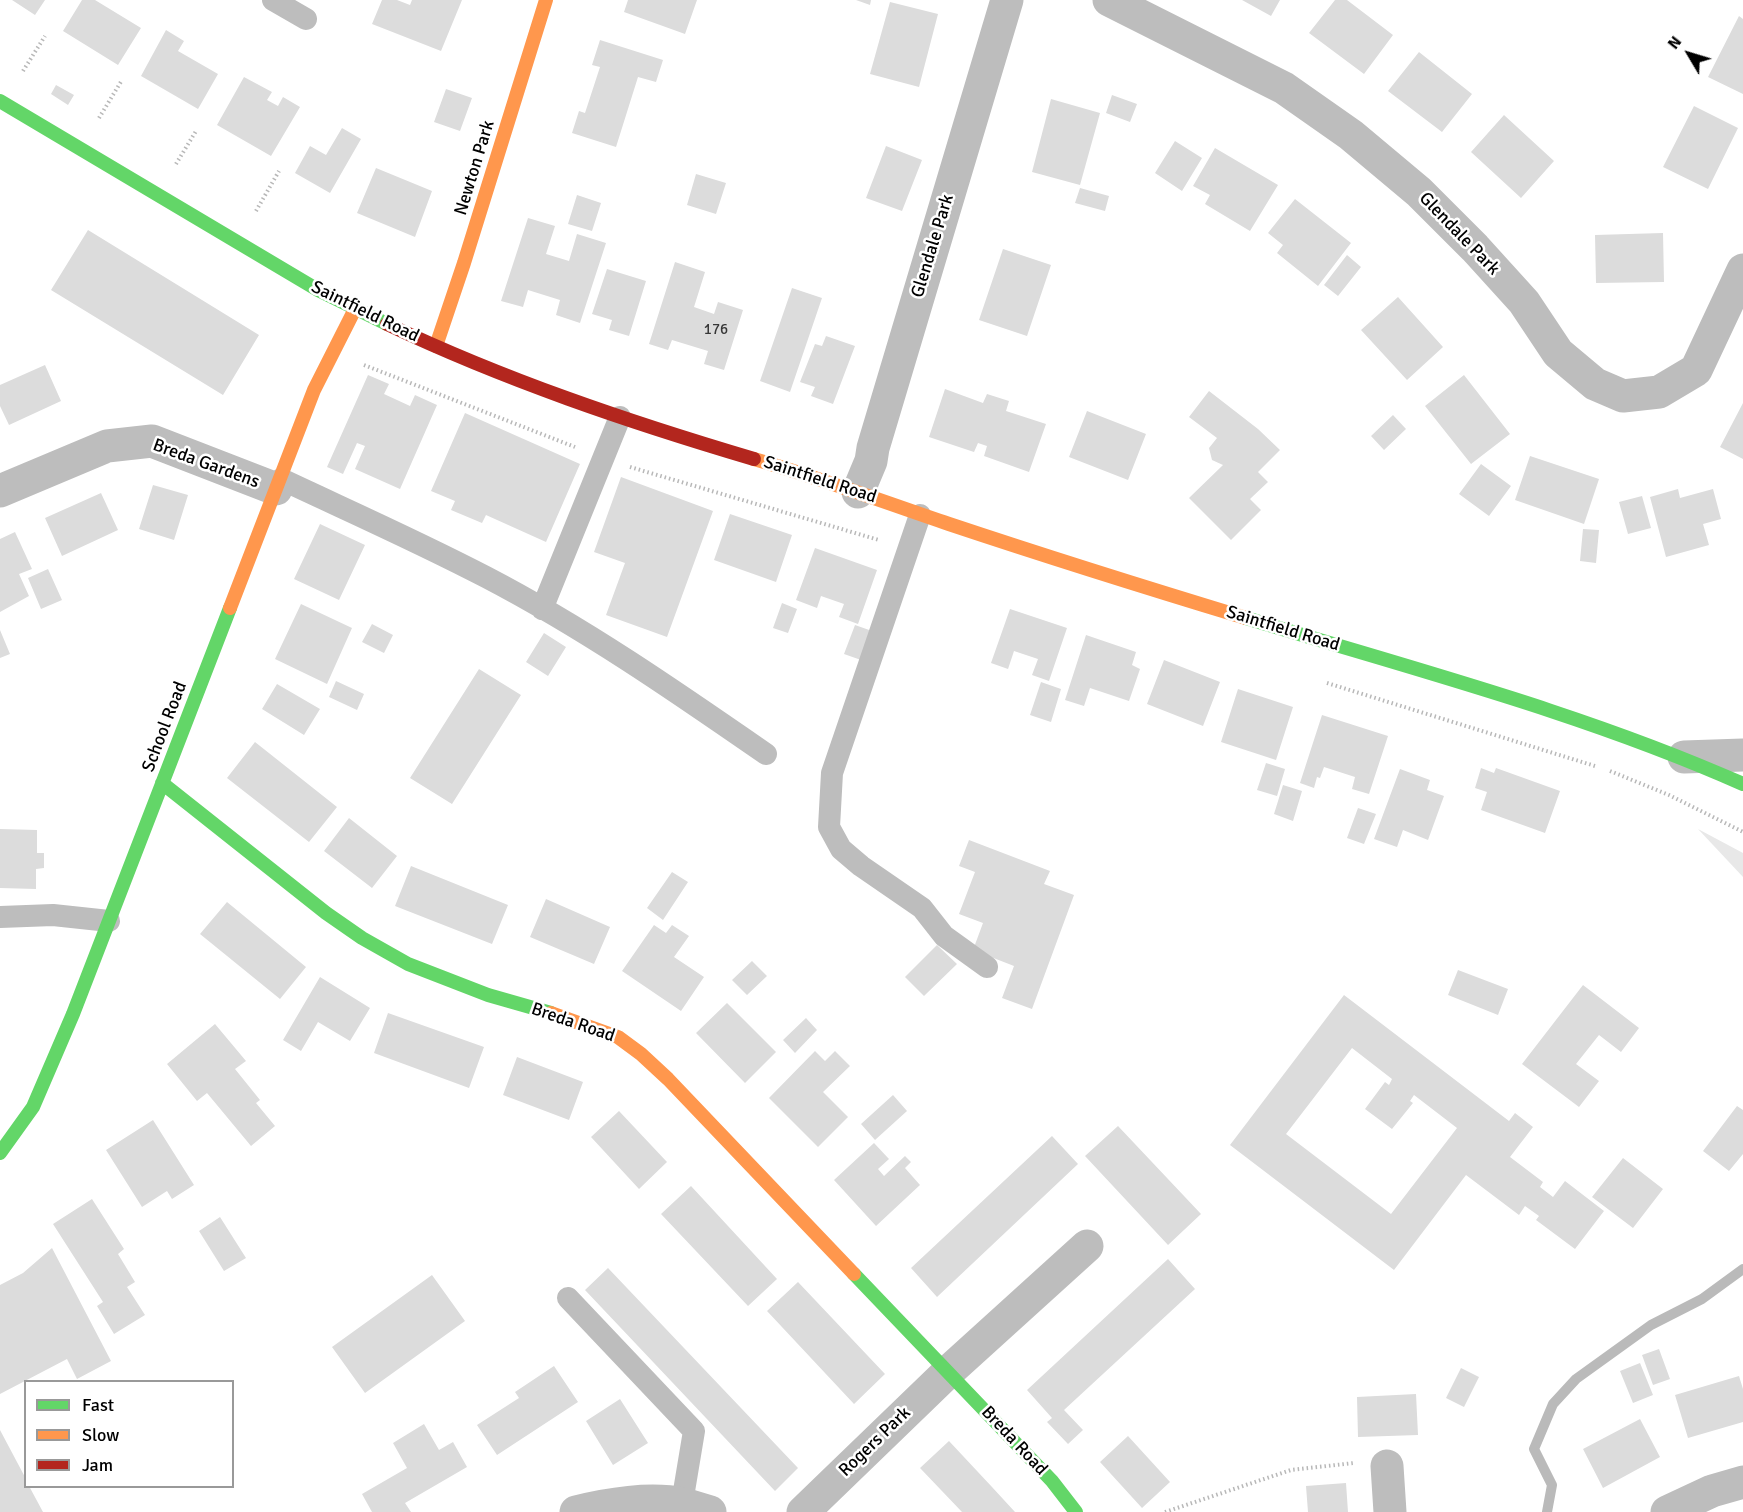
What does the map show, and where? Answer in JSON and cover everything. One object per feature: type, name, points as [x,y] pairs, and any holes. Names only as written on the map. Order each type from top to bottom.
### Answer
[{"type":"main road","name":"Newton Park","points":[[436,346],[546,0]]},
{"type":"main road","name":"Saintfield Road","points":[[0,102],[297,278],[355,309],[512,377],[620,417],[858,492],[920,515],[1612,731],[1684,757],[1743,784]]},
{"type":"main road","name":"School Road","points":[[0,1153],[33,1107],[73,1014],[318,381],[355,309]]},
{"type":"main road","name":"Breda Road","points":[[162,783],[326,913],[362,938],[408,964],[488,995],[567,1018],[618,1037],[641,1054],[668,1079],[1052,1481],[1076,1512]]},
{"type":"street","name":"Glendale Park","points":[[858,492],[871,461],[1008,0]]},
{"type":"street","name":"Glendale Park","points":[[1109,0],[1284,88],[1351,135],[1419,192],[1475,248],[1524,302],[1558,353],[1595,384],[1623,396],[1659,392],[1696,370],[1743,270]]},
{"type":"street","name":"Breda Gardens","points":[[0,491],[107,446],[152,441],[278,484]]},
{"type":"street","name":"Saintfield Road","points":[[1684,757],[1743,755]]},
{"type":"street","points":[[948,1372],[1087,1246]]},
{"type":"street","name":"Rogers Park","points":[[803,1512],[948,1372]]},
{"type":"street","points":[[1387,1466],[1390,1512]]},
{"type":"street","points":[[1667,1512],[1712,1491],[1743,1482]]},
{"type":"street","points":[[576,1512],[603,1505],[631,1503],[696,1508]]},
{"type":"lane","points":[[273,0],[306,19]]},
{"type":"lane","points":[[542,609],[620,417]]},
{"type":"lane","points":[[278,484],[485,577],[608,647],[766,754]]},
{"type":"lane","points":[[920,515],[832,773],[830,827],[841,849],[872,875],[922,908],[944,936],[987,967]]},
{"type":"lane","points":[[0,917],[53,915],[109,921]]},
{"type":"lane","points":[[568,1298],[694,1431],[696,1508]]},
{"type":"path","points":[[23,71],[45,36]]},
{"type":"path","points":[[99,118],[122,80]]},
{"type":"path","points":[[176,164],[196,131]]},
{"type":"path","points":[[256,211],[279,171]]},
{"type":"path","points":[[1165,1512],[1291,1470],[1361,1462],[1387,1466]]},
{"type":"shaded area","points":[[1698,829],[1743,853],[1743,877]]},
{"type":"building","points":[[12,0],[45,0],[35,15]]},
{"type":"building","points":[[82,0],[95,0],[141,28],[118,65],[63,31]]},
{"type":"building","points":[[382,0],[397,0],[410,5],[412,0],[462,0],[441,51],[372,24]]},
{"type":"building","points":[[628,0],[697,0],[685,34],[624,12]]},
{"type":"building","points":[[856,0],[871,0],[870,5]]},
{"type":"building","points":[[1242,0],[1280,0],[1271,16]]},
{"type":"building","points":[[1335,0],[1347,0],[1393,35],[1364,74],[1309,33]]},
{"type":"building","points":[[890,2],[938,14],[919,87],[870,74]]},
{"type":"building","points":[[1739,16],[1743,19],[1743,94],[1708,77]]},
{"type":"building","points":[[166,30],[184,41],[178,51],[218,74],[198,109],[141,76]]},
{"type":"building","points":[[600,40],[663,60],[656,82],[638,77],[616,147],[572,133],[579,111],[585,113],[600,67],[592,65]]},
{"type":"building","points":[[1419,52],[1472,94],[1442,132],[1388,91]]},
{"type":"building","points":[[244,77],[272,92],[267,100],[278,106],[283,97],[300,107],[271,156],[217,125]]},
{"type":"building","points":[[56,85],[74,95],[68,105],[51,94]]},
{"type":"building","points":[[446,89],[472,98],[460,131],[434,122]]},
{"type":"building","points":[[1112,95],[1137,104],[1130,122],[1106,113]]},
{"type":"building","points":[[1051,99],[1100,113],[1080,185],[1032,172]]},
{"type":"building","points":[[1694,106],[1738,128],[1708,189],[1663,167]]},
{"type":"building","points":[[1504,115],[1554,161],[1521,198],[1471,152]]},
{"type":"building","points":[[342,128],[361,139],[330,193],[295,173],[310,146],[326,155]]},
{"type":"building","points":[[1175,141],[1202,158],[1182,191],[1155,173]]},
{"type":"building","points":[[886,146],[922,160],[902,211],[866,198]]},
{"type":"building","points":[[1215,148],[1278,185],[1250,231],[1205,204],[1210,195],[1193,186]]},
{"type":"building","points":[[376,168],[432,191],[415,237],[357,213]]},
{"type":"building","points":[[696,174],[726,183],[716,214],[687,205]]},
{"type":"building","points":[[1080,188],[1109,196],[1105,211],[1075,203]]},
{"type":"building","points":[[577,195],[601,203],[592,231],[568,224]]},
{"type":"building","points":[[1295,199],[1351,243],[1318,286],[1277,253],[1283,245],[1268,233]]},
{"type":"building","points":[[528,218],[555,226],[546,254],[569,261],[577,234],[606,243],[580,323],[556,315],[560,300],[528,290],[523,307],[501,301]]},
{"type":"building","points":[[88,230],[259,335],[223,395],[51,290]]},
{"type":"building","points":[[1663,233],[1664,282],[1596,283],[1595,235]]},
{"type":"building","points":[[1003,249],[1051,265],[1027,336],[979,320]]},
{"type":"building","points":[[1347,255],[1361,267],[1338,296],[1324,285]]},
{"type":"building","points":[[675,262],[705,272],[694,307],[714,314],[718,302],[743,310],[724,370],[704,364],[708,351],[672,340],[668,350],[649,344]]},
{"type":"building","points":[[607,269],[646,281],[629,336],[609,330],[612,320],[592,314]]},
{"type":"building","points":[[792,288],[822,298],[790,392],[760,381]]},
{"type":"building","points":[[1398,297],[1443,347],[1407,380],[1361,330]]},
{"type":"building","points":[[826,336],[855,346],[833,404],[811,396],[815,387],[800,382],[815,344],[822,346]]},
{"type":"building","points":[[45,365],[61,401],[9,425],[0,406],[0,385]]},
{"type":"building","points":[[368,375],[389,384],[384,394],[410,406],[415,395],[437,405],[400,489],[355,469],[365,446],[357,443],[343,474],[327,467]]},
{"type":"building","points":[[1464,375],[1510,434],[1471,464],[1425,406]]},
{"type":"building","points":[[945,389],[983,403],[987,394],[1009,401],[1006,411],[1046,424],[1029,472],[984,456],[987,446],[978,443],[974,452],[929,437]]},
{"type":"building","points":[[1209,391],[1258,429],[1280,450],[1258,472],[1268,482],[1250,499],[1261,510],[1231,540],[1189,498],[1223,465],[1212,460],[1209,448],[1217,438],[1189,417]]},
{"type":"building","points":[[1743,403],[1743,459],[1720,447]]},
{"type":"building","points":[[1087,411],[1146,434],[1128,480],[1069,457]]},
{"type":"building","points":[[465,413],[580,464],[546,542],[486,515],[482,523],[451,510],[455,501],[431,491]]},
{"type":"building","points":[[1393,415],[1406,429],[1384,450],[1371,436]]},
{"type":"building","points":[[1530,456],[1599,479],[1584,524],[1515,500]]},
{"type":"building","points":[[1481,464],[1511,486],[1489,516],[1459,494]]},
{"type":"building","points":[[621,477],[713,511],[667,637],[606,615],[625,563],[594,552]]},
{"type":"building","points":[[153,485],[188,495],[174,540],[139,529]]},
{"type":"building","points":[[1678,489],[1680,498],[1713,489],[1721,519],[1703,524],[1709,545],[1666,557],[1650,497]]},
{"type":"building","points":[[101,493],[118,530],[62,556],[45,518]]},
{"type":"building","points":[[1642,496],[1651,528],[1628,534],[1619,502]]},
{"type":"building","points":[[730,514],[792,535],[776,582],[714,560]]},
{"type":"building","points":[[320,524],[365,545],[339,600],[294,579]]},
{"type":"building","points":[[1583,529],[1599,530],[1596,563],[1580,561]]},
{"type":"building","points":[[15,532],[32,569],[19,574],[29,596],[0,612],[0,539]]},
{"type":"building","points":[[815,548],[877,570],[858,624],[839,617],[844,604],[821,596],[817,608],[796,600]]},
{"type":"building","points":[[48,569],[62,600],[41,609],[28,578]]},
{"type":"building","points":[[782,603],[797,609],[788,633],[773,628]]},
{"type":"building","points":[[301,604],[352,628],[327,684],[275,659]]},
{"type":"building","points":[[1010,609],[1067,628],[1049,681],[1032,675],[1038,659],[1014,651],[1008,669],[991,663]]},
{"type":"building","points":[[372,624],[393,635],[384,653],[362,642]]},
{"type":"building","points":[[855,625],[872,631],[861,660],[844,654]]},
{"type":"building","points":[[0,630],[10,654],[0,658]]},
{"type":"building","points":[[544,633],[566,647],[548,676],[526,662]]},
{"type":"building","points":[[1086,635],[1136,652],[1132,665],[1140,669],[1129,701],[1090,688],[1084,706],[1065,700]]},
{"type":"building","points":[[1164,660],[1220,682],[1203,726],[1147,704]]},
{"type":"building","points":[[479,669],[521,695],[452,804],[410,778]]},
{"type":"building","points":[[336,681],[364,694],[357,710],[329,697]]},
{"type":"building","points":[[1041,682],[1061,689],[1051,722],[1030,715]]},
{"type":"building","points":[[277,684],[320,709],[304,735],[262,709]]},
{"type":"building","points":[[1238,689],[1293,707],[1276,760],[1221,742]]},
{"type":"building","points":[[1322,715],[1388,736],[1369,794],[1352,789],[1355,777],[1324,767],[1320,778],[1317,777],[1314,788],[1300,783]]},
{"type":"building","points":[[255,742],[337,807],[309,842],[227,778]]},
{"type":"building","points":[[1266,763],[1285,769],[1277,796],[1257,790]]},
{"type":"building","points":[[1481,768],[1494,773],[1496,768],[1560,791],[1545,833],[1481,810],[1487,792],[1475,788]]},
{"type":"building","points":[[1400,769],[1430,780],[1427,790],[1444,796],[1428,840],[1403,830],[1397,847],[1374,839]]},
{"type":"building","points":[[1283,785],[1302,791],[1293,821],[1274,814]]},
{"type":"building","points":[[1358,808],[1376,814],[1364,844],[1347,838]]},
{"type":"building","points":[[349,818],[397,856],[372,888],[324,851]]},
{"type":"building","points":[[0,829],[37,830],[37,853],[44,853],[44,868],[36,869],[36,889],[0,888]]},
{"type":"building","points":[[969,840],[1050,871],[1044,884],[1074,895],[1032,1009],[1002,998],[1014,966],[973,950],[983,923],[959,914],[975,872],[959,866]]},
{"type":"building","points":[[411,866],[508,905],[492,944],[395,906]]},
{"type":"building","points":[[672,872],[688,882],[663,920],[647,908]]},
{"type":"building","points":[[546,899],[610,927],[594,964],[530,937]]},
{"type":"building","points":[[227,902],[306,967],[280,999],[200,934]]},
{"type":"building","points":[[654,925],[666,933],[672,925],[689,936],[674,957],[704,977],[681,1011],[622,971]]},
{"type":"building","points":[[937,945],[957,964],[924,996],[905,977]]},
{"type":"building","points":[[752,961],[767,976],[747,995],[732,980]]},
{"type":"building","points":[[1458,970],[1508,989],[1498,1015],[1448,995]]},
{"type":"building","points":[[320,977],[370,1008],[350,1041],[318,1022],[301,1051],[283,1040]]},
{"type":"building","points":[[1583,985],[1639,1028],[1621,1052],[1599,1035],[1576,1064],[1599,1081],[1579,1107],[1522,1064]]},
{"type":"building","points":[[1344,995],[1509,1121],[1515,1113],[1533,1127],[1510,1157],[1543,1182],[1540,1187],[1553,1197],[1565,1181],[1604,1211],[1575,1249],[1536,1220],[1539,1216],[1525,1206],[1519,1215],[1466,1175],[1394,1270],[1230,1145]],"holes":[[[1352,1048],[1392,1079],[1389,1085],[1385,1082],[1365,1109],[1392,1129],[1413,1103],[1410,1101],[1414,1095],[1457,1128],[1391,1214],[1286,1134]]]},
{"type":"building","points":[[727,1003],[776,1052],[745,1083],[696,1033]]},
{"type":"building","points":[[388,1013],[484,1047],[469,1088],[374,1053]]},
{"type":"building","points":[[806,1018],[817,1030],[795,1053],[783,1040]]},
{"type":"building","points":[[215,1024],[246,1061],[235,1069],[260,1100],[256,1103],[275,1126],[251,1146],[207,1093],[197,1101],[167,1064]]},
{"type":"building","points":[[815,1051],[825,1061],[835,1051],[850,1066],[823,1092],[848,1117],[818,1147],[769,1098]]},
{"type":"building","points":[[517,1057],[583,1082],[569,1120],[503,1095]]},
{"type":"building","points":[[893,1095],[907,1111],[875,1140],[861,1124]]},
{"type":"building","points":[[1737,1106],[1743,1110],[1743,1154],[1729,1171],[1703,1151]]},
{"type":"building","points":[[619,1111],[667,1162],[639,1189],[591,1137]]},
{"type":"building","points":[[153,1120],[194,1185],[172,1199],[167,1191],[142,1207],[106,1150]]},
{"type":"building","points":[[1118,1126],[1201,1214],[1168,1245],[1085,1156]]},
{"type":"building","points":[[1052,1136],[1078,1164],[937,1297],[911,1268]]},
{"type":"building","points":[[874,1143],[889,1159],[878,1169],[884,1176],[905,1156],[911,1162],[905,1168],[920,1185],[876,1226],[834,1180]]},
{"type":"building","points":[[1623,1158],[1663,1189],[1633,1228],[1592,1197]]},
{"type":"building","points":[[691,1186],[777,1279],[748,1306],[661,1214]]},
{"type":"building","points":[[92,1199],[124,1249],[118,1254],[135,1282],[127,1287],[145,1315],[114,1334],[97,1306],[103,1302],[53,1224]]},
{"type":"building","points":[[220,1217],[246,1258],[224,1271],[199,1231]]},
{"type":"building","points":[[52,1248],[111,1361],[77,1379],[67,1359],[0,1394],[0,1285],[23,1273]]},
{"type":"building","points":[[1168,1259],[1195,1289],[1064,1410],[1083,1430],[1068,1444],[1047,1422],[1052,1418],[1027,1390]]},
{"type":"building","points":[[608,1268],[798,1468],[775,1491],[585,1290]]},
{"type":"building","points":[[432,1275],[465,1321],[365,1393],[332,1347]]},
{"type":"building","points":[[798,1282],[885,1374],[854,1404],[767,1311]]},
{"type":"building","points":[[1659,1349],[1670,1379],[1653,1385],[1642,1355]]},
{"type":"building","points":[[1640,1363],[1653,1395],[1633,1403],[1620,1371]]},
{"type":"building","points":[[554,1366],[578,1402],[497,1455],[477,1425],[519,1398],[515,1392]]},
{"type":"building","points":[[1461,1368],[1479,1377],[1464,1407],[1446,1398]]},
{"type":"building","points":[[1739,1376],[1743,1389],[1743,1422],[1688,1438],[1675,1395]]},
{"type":"building","points":[[1416,1394],[1418,1435],[1358,1437],[1357,1397]]},
{"type":"building","points":[[620,1399],[648,1443],[613,1465],[586,1421]]},
{"type":"building","points":[[1640,1419],[1660,1457],[1603,1488],[1583,1449]]},
{"type":"building","points":[[424,1424],[439,1450],[453,1442],[467,1467],[405,1503],[411,1512],[372,1512],[362,1494],[407,1468],[393,1443]]},
{"type":"building","points":[[0,1430],[24,1475],[24,1488],[30,1488],[43,1512],[0,1512]]},
{"type":"building","points":[[1128,1436],[1170,1482],[1142,1508],[1100,1462]]},
{"type":"building","points":[[949,1441],[1015,1512],[962,1512],[920,1468]]},
{"type":"building","points":[[1346,1483],[1348,1512],[1308,1512],[1306,1486]]},
{"type":"waterway","points":[[1547,1512],[1552,1485],[1534,1449],[1553,1404],[1576,1379],[1651,1325],[1702,1299],[1743,1269]]},
{"type":"traffic: fast","points":[[0,101],[318,290],[387,324]]},
{"type":"traffic: fast","points":[[0,1153],[33,1107],[73,1014],[230,608]]},
{"type":"traffic: fast","points":[[1246,618],[1559,714],[1621,735],[1743,784]]},
{"type":"traffic: fast","points":[[162,783],[326,913],[362,938],[408,964],[488,995],[551,1013]]},
{"type":"traffic: fast","points":[[854,1274],[1052,1481],[1076,1512]]},
{"type":"traffic: slow","points":[[436,346],[546,0]]},
{"type":"traffic: slow","points":[[230,608],[314,390],[355,309]]},
{"type":"traffic: slow","points":[[754,459],[1023,548],[1246,618]]},
{"type":"traffic: slow","points":[[551,1013],[618,1037],[641,1054],[668,1079],[854,1274]]},
{"type":"traffic: jam","points":[[387,324],[477,364],[568,399],[754,459]]}]
